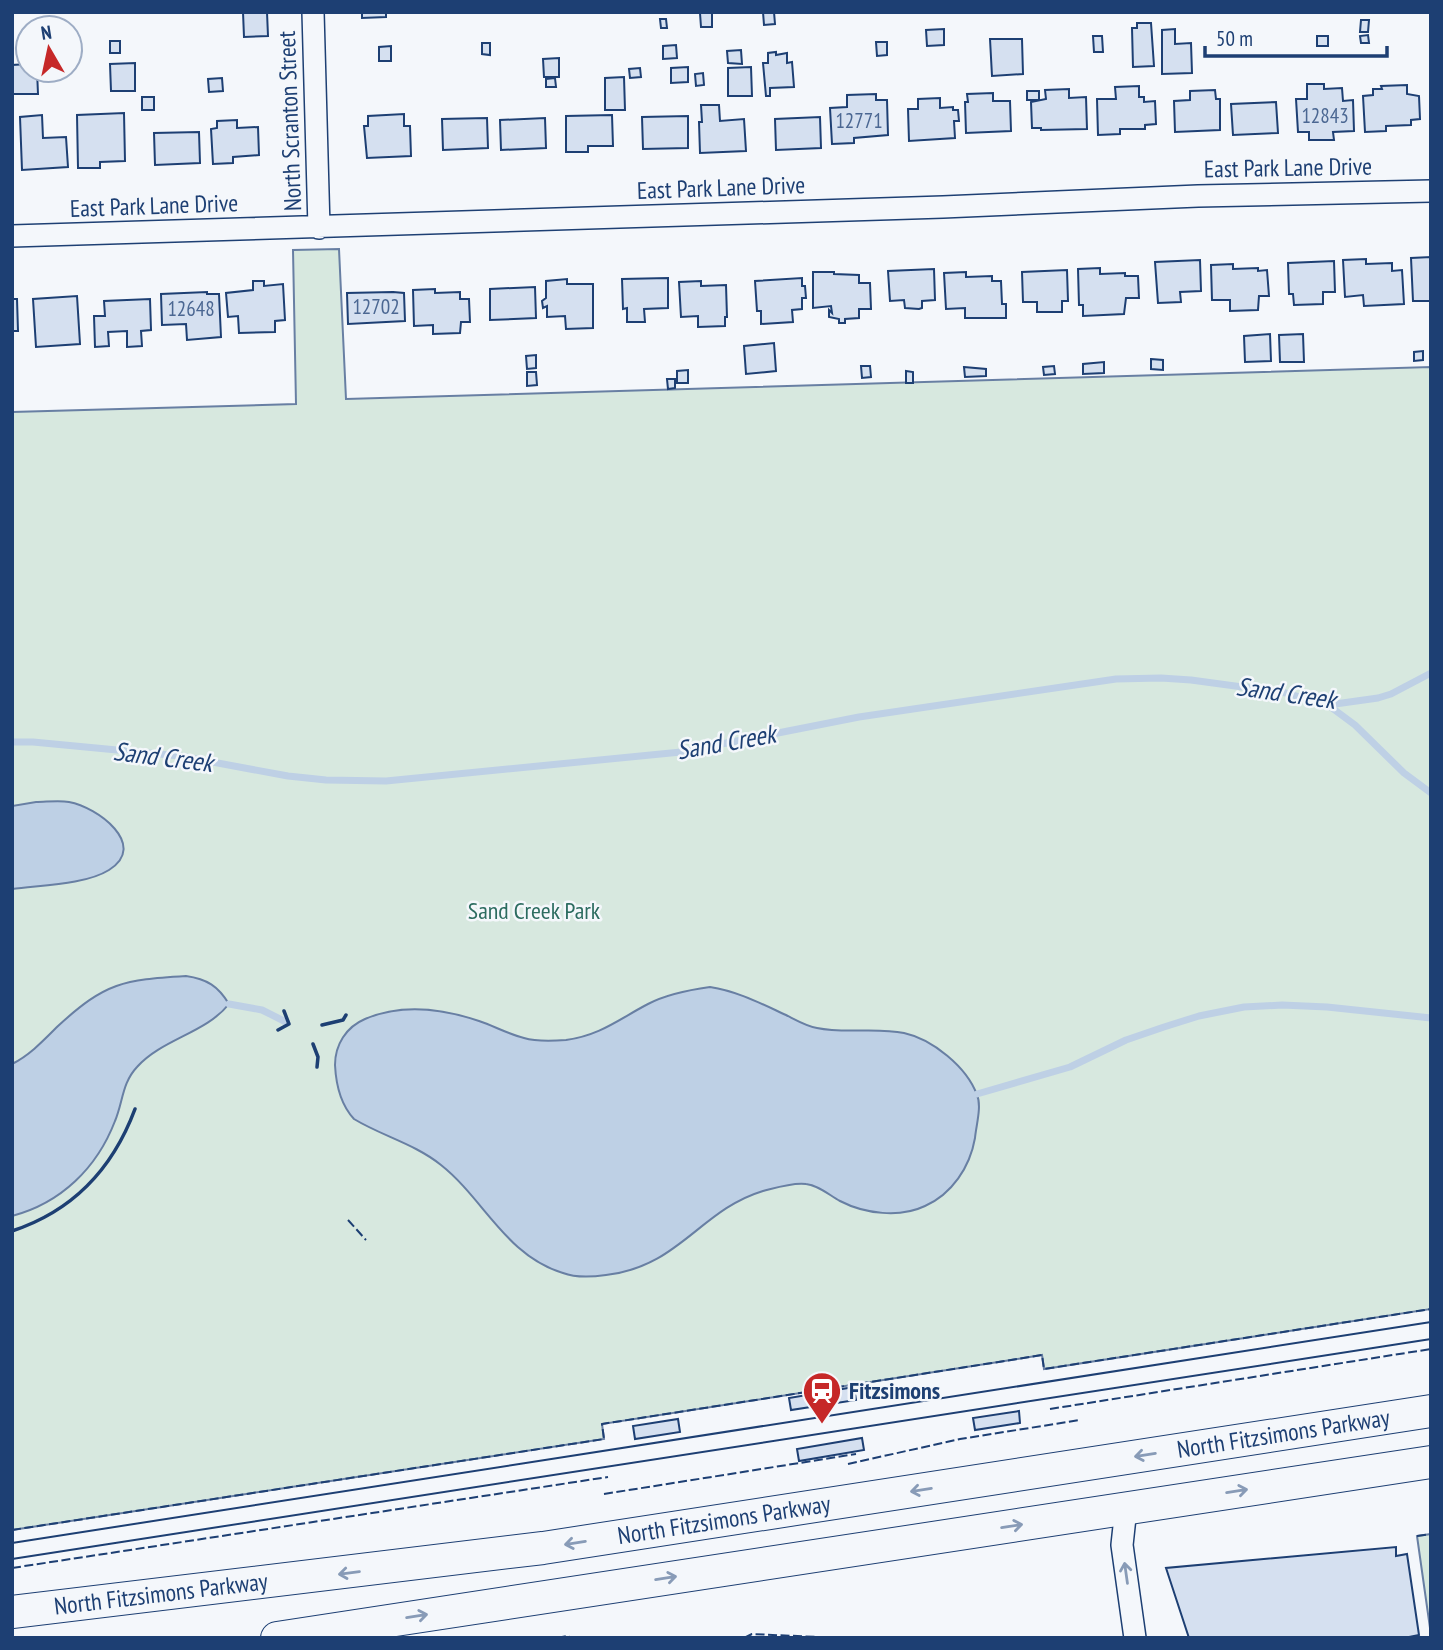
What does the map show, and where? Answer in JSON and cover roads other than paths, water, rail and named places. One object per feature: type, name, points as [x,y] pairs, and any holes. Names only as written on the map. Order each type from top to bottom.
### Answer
[{"type":"main road","name":"North Fitzsimons Parkway","points":[[12,1612],[543,1548],[1431,1411]]},
{"type":"main road","name":"North Fitzsimons Parkway","points":[[277,1638],[1431,1462]]},
{"type":"street","name":"North Scranton Street","points":[[313,12],[319,228]]},
{"type":"street","name":"East Park Lane Drive","points":[[12,236],[319,228],[1198,196],[1431,191]]},
{"type":"street","points":[[1126,1508],[1122,1545],[1135,1638]]},
{"type":"water","points":[[36,802],[69,802],[93,811],[105,819],[121,839],[124,850],[120,860],[109,870],[88,879],[12,889],[12,806]]},
{"type":"water","points":[[186,976],[211,984],[229,1004],[208,1022],[147,1057],[132,1073],[107,1138],[87,1168],[61,1193],[30,1210],[12,1216],[12,1064],[31,1052],[75,1011],[103,992],[130,982]]},
{"type":"water","points":[[710,987],[749,998],[813,1027],[828,1030],[883,1031],[915,1036],[947,1056],[965,1074],[977,1095],[979,1105],[973,1149],[964,1169],[951,1187],[935,1201],[915,1210],[883,1213],[860,1209],[810,1185],[778,1187],[741,1200],[722,1211],[652,1261],[631,1270],[606,1275],[573,1276],[543,1265],[526,1254],[441,1165],[420,1151],[354,1119],[345,1107],[336,1080],[335,1065],[339,1044],[358,1022],[379,1014],[407,1009],[436,1010],[485,1023],[529,1039],[566,1040],[600,1030],[663,998]]},
{"type":"waterway","name":"Sand Creek","points":[[12,742],[180,756],[288,776],[326,780],[386,781],[681,752],[859,717],[1116,679],[1191,680],[1286,693],[1328,705],[1391,694],[1431,673]]},
{"type":"waterway","points":[[1328,705],[1355,725],[1404,773],[1431,793]]},
{"type":"waterway","points":[[229,1004],[262,1010],[286,1022]]},
{"type":"waterway","points":[[977,1094],[1070,1067],[1126,1040],[1164,1027],[1199,1016],[1244,1007],[1327,1007],[1431,1018]]},
{"type":"tram line","points":[[12,1543],[1431,1322]]},
{"type":"tram line","points":[[12,1559],[1431,1339]]},
{"type":"place","name":"Fitzsimons","points":[[822,1425]]},
{"type":"park label","name":"Sand Creek Park","points":[[534,911]]}]
